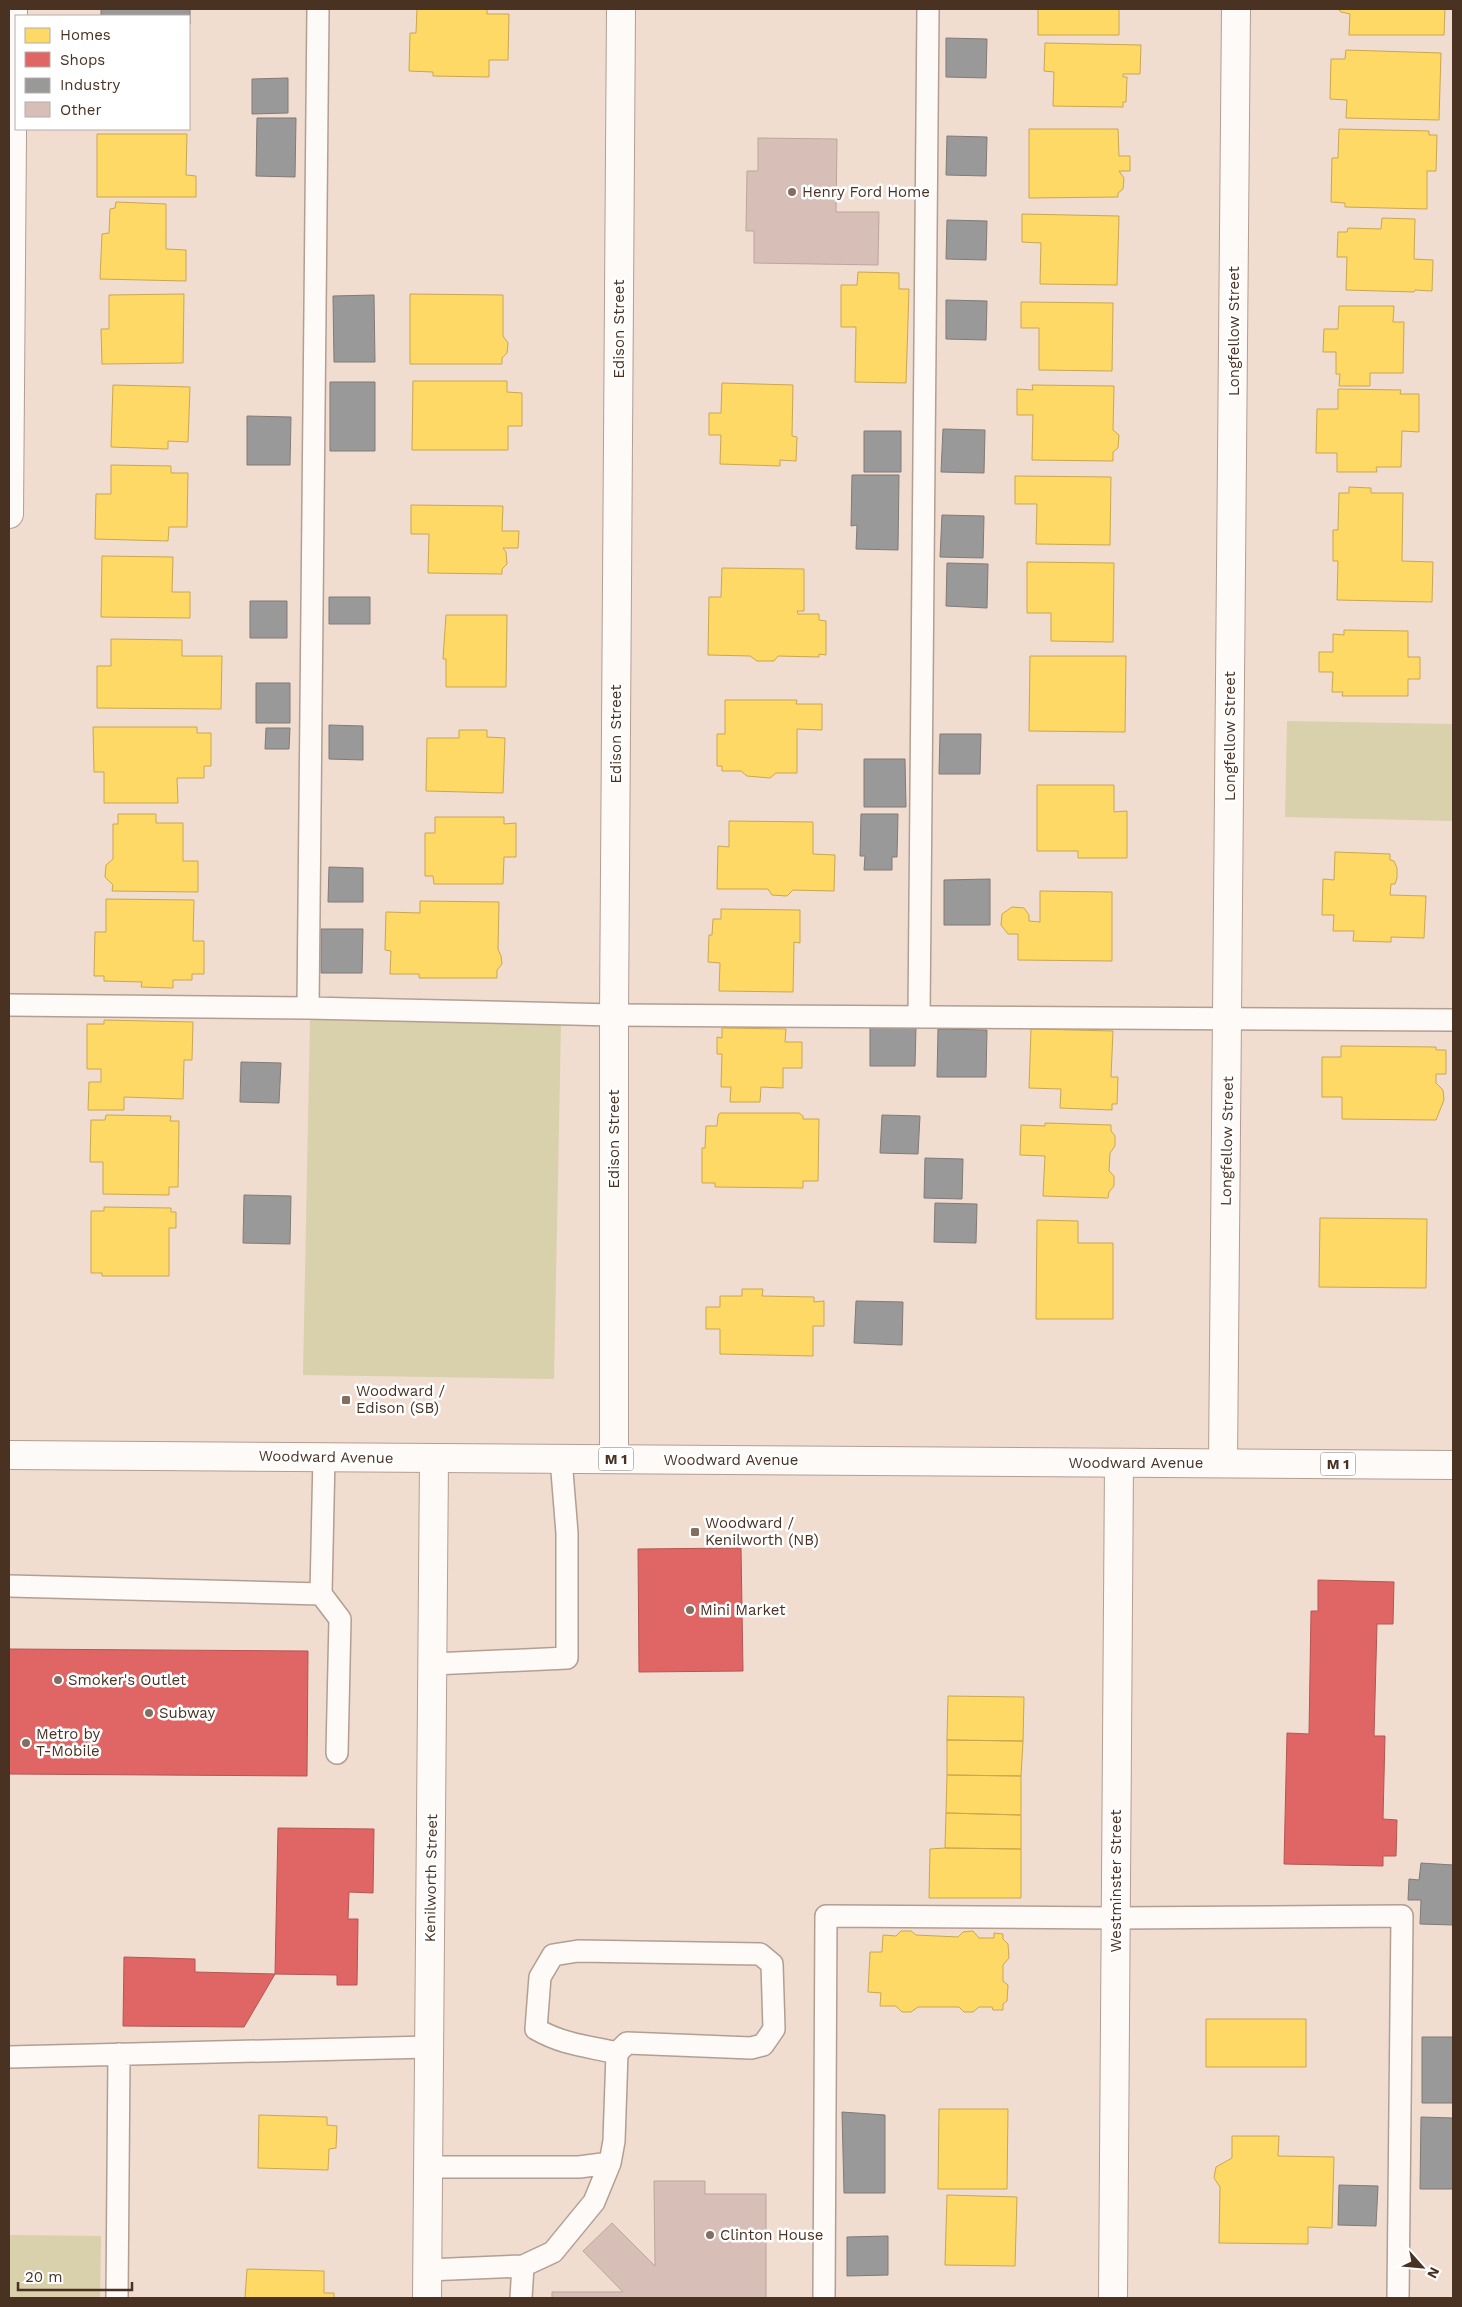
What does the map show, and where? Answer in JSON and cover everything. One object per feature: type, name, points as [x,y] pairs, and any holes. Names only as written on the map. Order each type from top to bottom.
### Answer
[{"type":"street","points":[[9,514],[13,9]]},
{"type":"street","name":"Edison Street","points":[[614,1459],[614,1015],[621,9]]},
{"type":"street","name":"Longfellow Street","points":[[1223,1462],[1236,9]]},
{"type":"street","name":"Woodward Avenue","points":[[9,1454],[1119,1464],[1223,1462],[1453,1465]]},
{"type":"street","name":"Kenilworth Street","points":[[427,2298],[434,1458]]},
{"type":"street","name":"Westminster Street","points":[[1113,2298],[1119,1464]]},
{"type":"lane","points":[[308,1008],[318,9]]},
{"type":"lane","points":[[919,1017],[928,9]]},
{"type":"lane","points":[[9,1005],[308,1008],[614,1015],[1453,1020]]},
{"type":"lane","points":[[324,1457],[320,1594],[340,1619],[337,1754]]},
{"type":"lane","points":[[433,1664],[567,1658],[567,1533],[561,1459]]},
{"type":"lane","points":[[9,1586],[320,1594]]},
{"type":"lane","points":[[824,2298],[826,1916],[1116,1918],[1402,1916],[1398,2298]]},
{"type":"lane","points":[[427,2270],[523,2266],[553,2252],[594,2202],[610,2163],[614,2141],[617,2053],[628,2043],[751,2048],[763,2045],[774,2029],[772,1964],[760,1954],[578,1951],[553,1955],[540,1976],[536,2029],[554,2039],[574,2045],[617,2053]]},
{"type":"lane","points":[[9,2057],[429,2047]]},
{"type":"lane","points":[[116,2298],[119,2054]]},
{"type":"lane","points":[[428,2166],[579,2167],[610,2163]]},
{"type":"lane","points":[[521,2298],[523,2266]]},
{"type":"shaded area","points":[[1287,721],[1453,724],[1453,821],[1285,817]]},
{"type":"shaded area","points":[[310,1019],[561,1023],[554,1379],[303,1375]]},
{"type":"shaded area","points":[[9,2235],[101,2236],[100,2298],[9,2298]]},
{"type":"building: Homes","points":[[417,9],[487,9],[487,14],[509,14],[508,60],[489,60],[489,77],[433,76],[433,72],[409,71],[410,33],[416,33]]},
{"type":"building: Homes","points":[[1038,9],[1119,9],[1119,35],[1038,35]]},
{"type":"building: Homes","points":[[1338,9],[1445,9],[1444,35],[1349,35],[1350,14],[1341,12]]},
{"type":"building: Homes","points":[[1045,43],[1141,45],[1140,74],[1123,74],[1123,77],[1127,77],[1126,102],[1123,102],[1123,107],[1053,106],[1054,72],[1044,71]]},
{"type":"building: Homes","points":[[1346,50],[1441,53],[1439,120],[1346,118],[1347,100],[1330,99],[1331,59],[1345,59]]},
{"type":"building: Homes","points":[[1029,129],[1118,129],[1119,156],[1130,156],[1130,171],[1119,171],[1124,178],[1123,189],[1118,193],[1118,197],[1029,198]]},
{"type":"building: Homes","points":[[1339,129],[1429,131],[1429,135],[1437,135],[1436,171],[1427,171],[1427,209],[1345,207],[1345,203],[1331,202],[1332,158],[1338,158]]},
{"type":"building: Homes","points":[[97,134],[187,134],[186,175],[196,176],[196,197],[97,197]]},
{"type":"building: Homes","points":[[116,202],[166,204],[166,249],[186,250],[186,281],[100,279],[102,234],[109,233],[110,209],[115,208]]},
{"type":"building: Homes","points":[[1022,214],[1119,216],[1117,285],[1040,284],[1041,243],[1022,242]]},
{"type":"building: Homes","points":[[1382,218],[1415,219],[1414,259],[1433,260],[1432,291],[1346,290],[1347,257],[1337,257],[1338,232],[1347,232],[1348,228],[1381,229]]},
{"type":"building: Homes","points":[[858,272],[899,273],[899,289],[909,289],[906,383],[855,382],[856,327],[841,327],[841,285],[857,285]]},
{"type":"building: Homes","points":[[184,294],[183,363],[102,364],[101,329],[109,329],[109,295]]},
{"type":"building: Homes","points":[[410,294],[503,295],[503,336],[508,343],[507,353],[502,358],[502,364],[410,364]]},
{"type":"building: Homes","points":[[1021,302],[1113,303],[1112,371],[1039,370],[1039,328],[1021,328]]},
{"type":"building: Homes","points":[[1339,306],[1394,306],[1393,322],[1404,322],[1403,373],[1370,373],[1370,386],[1339,386],[1340,374],[1336,374],[1336,352],[1323,352],[1324,329],[1338,329]]},
{"type":"building: Homes","points":[[413,381],[507,381],[507,392],[522,393],[522,426],[508,426],[508,450],[412,450]]},
{"type":"building: Homes","points":[[722,383],[793,385],[792,436],[797,437],[796,461],[780,460],[780,466],[720,464],[721,435],[709,435],[709,413],[721,413]]},
{"type":"building: Homes","points":[[113,385],[190,387],[188,442],[168,441],[168,449],[111,447]]},
{"type":"building: Homes","points":[[1032,385],[1114,386],[1113,430],[1119,435],[1118,448],[1113,452],[1113,461],[1032,460],[1033,415],[1017,415],[1017,389],[1033,390]]},
{"type":"building: Homes","points":[[1338,389],[1401,390],[1400,394],[1419,394],[1419,432],[1402,431],[1401,467],[1376,467],[1377,472],[1337,472],[1337,453],[1316,453],[1317,409],[1338,409]]},
{"type":"building: Homes","points":[[111,465],[171,466],[171,473],[188,473],[187,527],[169,527],[168,541],[95,539],[96,494],[111,494]]},
{"type":"building: Homes","points":[[1015,476],[1111,477],[1110,545],[1036,544],[1037,504],[1015,504]]},
{"type":"building: Homes","points":[[1349,487],[1371,488],[1371,493],[1403,493],[1402,561],[1433,562],[1432,602],[1337,600],[1338,561],[1333,561],[1333,530],[1338,530],[1339,493],[1349,493]]},
{"type":"building: Homes","points":[[411,505],[503,506],[502,531],[519,531],[518,548],[503,548],[506,552],[507,564],[502,569],[502,574],[428,573],[429,534],[411,534]]},
{"type":"building: Homes","points":[[102,556],[173,557],[172,592],[190,592],[190,618],[101,617]]},
{"type":"building: Homes","points":[[1027,562],[1114,563],[1113,642],[1051,641],[1051,613],[1027,613]]},
{"type":"building: Homes","points":[[722,568],[804,569],[804,611],[797,611],[798,614],[819,614],[819,620],[826,621],[826,655],[819,654],[819,657],[778,656],[774,661],[757,661],[750,656],[708,655],[709,597],[721,597]]},
{"type":"building: Homes","points":[[446,615],[507,615],[506,687],[446,687],[446,659],[443,659]]},
{"type":"building: Homes","points":[[1344,630],[1408,631],[1408,657],[1420,657],[1420,679],[1408,679],[1408,696],[1342,696],[1343,692],[1332,692],[1333,672],[1319,672],[1319,652],[1333,652],[1333,634],[1344,635]]},
{"type":"building: Homes","points":[[111,639],[182,640],[182,656],[222,656],[221,709],[97,708],[97,666],[111,666]]},
{"type":"building: Homes","points":[[1030,656],[1126,656],[1125,732],[1029,731]]},
{"type":"building: Homes","points":[[725,700],[797,700],[796,704],[822,704],[822,730],[797,729],[797,773],[776,773],[770,778],[747,776],[741,771],[722,771],[722,766],[717,766],[717,734],[725,734]]},
{"type":"building: Homes","points":[[93,727],[197,727],[197,733],[211,733],[211,766],[204,766],[204,778],[177,778],[178,803],[104,803],[104,772],[94,772]]},
{"type":"building: Homes","points":[[459,730],[487,730],[487,737],[505,738],[503,793],[426,791],[427,738],[459,738]]},
{"type":"building: Homes","points":[[1037,785],[1114,785],[1114,812],[1127,811],[1127,858],[1078,858],[1078,851],[1037,851]]},
{"type":"building: Homes","points":[[118,814],[156,814],[156,823],[183,823],[183,861],[198,861],[198,892],[112,891],[113,885],[105,877],[106,865],[113,859],[113,824],[118,824]]},
{"type":"building: Homes","points":[[435,817],[504,817],[504,824],[516,823],[516,857],[504,857],[503,884],[434,884],[433,876],[425,876],[425,833],[435,833]]},
{"type":"building: Homes","points":[[729,821],[813,822],[813,854],[835,855],[834,891],[793,890],[787,896],[772,895],[768,889],[717,889],[718,846],[729,847]]},
{"type":"building: Homes","points":[[1335,852],[1390,854],[1390,860],[1394,861],[1397,868],[1397,878],[1395,884],[1391,884],[1390,895],[1426,896],[1424,938],[1391,937],[1391,942],[1353,941],[1354,931],[1333,931],[1334,915],[1322,915],[1323,879],[1334,880]]},
{"type":"building: Homes","points":[[1040,891],[1112,892],[1112,961],[1018,960],[1018,934],[1008,934],[1001,925],[1002,914],[1012,907],[1024,908],[1029,915],[1029,921],[1040,922]]},
{"type":"building: Homes","points":[[106,899],[194,900],[193,941],[204,941],[204,974],[192,974],[192,980],[173,980],[173,988],[141,987],[142,982],[104,981],[104,976],[94,976],[95,932],[106,932]]},
{"type":"building: Homes","points":[[420,901],[499,902],[498,949],[502,964],[497,970],[497,978],[419,978],[419,974],[390,974],[391,951],[385,950],[386,912],[420,913]]},
{"type":"building: Homes","points":[[721,909],[800,910],[800,943],[794,942],[793,992],[719,991],[720,963],[708,962],[709,935],[712,935],[713,919],[721,919]]},
{"type":"building: Homes","points":[[104,1020],[193,1022],[192,1060],[184,1060],[183,1099],[124,1097],[124,1110],[88,1110],[89,1082],[101,1082],[101,1069],[87,1069],[87,1024],[104,1024]]},
{"type":"building: Homes","points":[[722,1028],[786,1029],[785,1042],[802,1042],[802,1068],[783,1068],[783,1088],[761,1087],[760,1102],[730,1102],[731,1087],[721,1087],[722,1054],[717,1054],[717,1037],[722,1038]]},
{"type":"building: Homes","points":[[1031,1029],[1113,1031],[1111,1077],[1118,1077],[1117,1104],[1112,1104],[1112,1110],[1060,1108],[1061,1089],[1029,1088]]},
{"type":"building: Homes","points":[[1341,1046],[1436,1047],[1436,1050],[1446,1050],[1446,1074],[1436,1074],[1436,1083],[1443,1090],[1444,1100],[1436,1120],[1342,1119],[1342,1097],[1322,1097],[1322,1057],[1341,1057]]},
{"type":"building: Homes","points":[[720,1113],[799,1113],[803,1116],[803,1119],[819,1119],[818,1181],[803,1181],[803,1188],[715,1187],[715,1183],[702,1183],[702,1148],[705,1148],[706,1126],[717,1126]]},
{"type":"building: Homes","points":[[106,1115],[171,1116],[170,1121],[179,1121],[178,1187],[169,1187],[169,1195],[103,1194],[103,1162],[90,1162],[91,1120],[105,1120]]},
{"type":"building: Homes","points":[[1045,1123],[1111,1125],[1111,1131],[1115,1136],[1115,1146],[1110,1153],[1109,1171],[1114,1176],[1114,1186],[1109,1192],[1108,1198],[1043,1196],[1045,1156],[1020,1155],[1021,1125],[1045,1126]]},
{"type":"building: Homes","points":[[104,1207],[171,1208],[171,1212],[176,1212],[176,1228],[169,1228],[169,1276],[102,1276],[102,1273],[91,1273],[91,1211],[104,1211]]},
{"type":"building: Homes","points":[[1320,1218],[1427,1219],[1426,1288],[1319,1287]]},
{"type":"building: Homes","points":[[1037,1220],[1078,1221],[1078,1243],[1113,1243],[1113,1319],[1036,1319]]},
{"type":"building: Homes","points":[[742,1289],[763,1289],[762,1296],[814,1297],[814,1302],[824,1301],[824,1326],[813,1326],[813,1356],[720,1354],[720,1329],[706,1329],[706,1307],[720,1307],[720,1296],[742,1296]]},
{"type":"building: Homes","points":[[948,1696],[1024,1697],[1023,1741],[947,1740]]},
{"type":"building: Homes","points":[[947,1740],[1023,1741],[1021,1776],[947,1775]]},
{"type":"building: Homes","points":[[947,1775],[1021,1776],[1021,1815],[946,1813]]},
{"type":"building: Homes","points":[[946,1813],[1021,1815],[1021,1849],[945,1848]]},
{"type":"building: Homes","points":[[930,1849],[1021,1849],[1021,1898],[929,1898]]},
{"type":"building: Homes","points":[[901,1931],[911,1931],[916,1935],[958,1937],[963,1932],[973,1931],[979,1938],[994,1938],[994,1933],[1003,1934],[1003,1939],[1008,1944],[1009,1958],[1003,1965],[1003,1981],[1008,1985],[1007,2001],[1003,2004],[1003,2010],[993,2010],[992,2007],[979,2007],[973,2012],[964,2012],[959,2007],[918,2007],[911,2012],[902,2012],[896,2006],[880,2006],[881,1993],[868,1992],[870,1952],[882,1952],[883,1935],[896,1936]]},
{"type":"building: Homes","points":[[1206,2019],[1306,2019],[1306,2067],[1206,2067]]},
{"type":"building: Homes","points":[[939,2109],[1008,2109],[1007,2189],[938,2189]]},
{"type":"building: Homes","points":[[259,2115],[327,2117],[327,2125],[337,2126],[336,2148],[329,2149],[328,2170],[258,2168]]},
{"type":"building: Homes","points":[[1232,2136],[1279,2136],[1278,2156],[1334,2157],[1332,2228],[1308,2227],[1308,2244],[1219,2243],[1220,2187],[1214,2178],[1216,2167],[1232,2158]]},
{"type":"building: Homes","points":[[947,2195],[1017,2197],[1015,2266],[945,2265]]},
{"type":"building: Homes","points":[[247,2269],[324,2271],[324,2293],[334,2293],[334,2298],[245,2298]]},
{"type":"building: Shops","name":"Mini Market","points":[[741,1548],[743,1671],[639,1672],[638,1549]]},
{"type":"building: Shops","points":[[1318,1580],[1394,1582],[1393,1624],[1377,1624],[1374,1736],[1385,1736],[1383,1819],[1397,1820],[1396,1856],[1383,1856],[1383,1866],[1284,1864],[1287,1733],[1309,1734],[1311,1611],[1318,1611]]},
{"type":"building: Shops","points":[[9,1649],[308,1651],[307,1776],[9,1774]]},
{"type":"building: Shops","points":[[278,1828],[374,1829],[373,1893],[349,1892],[348,1919],[358,1919],[357,1985],[337,1985],[337,1975],[275,1974]]},
{"type":"building: Shops","points":[[124,1957],[195,1959],[195,1972],[275,1974],[244,2027],[123,2026]]},
{"type":"building: Industry","points":[[101,9],[190,9],[190,15],[101,15]]},
{"type":"building: Industry","points":[[946,38],[987,39],[986,78],[946,77]]},
{"type":"building: Industry","points":[[288,78],[288,113],[252,114],[252,79]]},
{"type":"building: Industry","points":[[257,118],[296,118],[295,177],[256,176]]},
{"type":"building: Industry","points":[[947,136],[987,137],[986,176],[946,175]]},
{"type":"building: Industry","points":[[947,220],[987,221],[986,260],[946,259]]},
{"type":"building: Industry","points":[[374,295],[375,362],[334,362],[333,296]]},
{"type":"building: Industry","points":[[946,300],[987,301],[986,340],[946,339]]},
{"type":"building: Industry","points":[[330,382],[375,382],[375,451],[330,451]]},
{"type":"building: Industry","points":[[247,416],[291,417],[290,465],[247,465]]},
{"type":"building: Industry","points":[[943,429],[985,430],[984,473],[941,472]]},
{"type":"building: Industry","points":[[864,431],[901,431],[901,472],[864,472]]},
{"type":"building: Industry","points":[[852,475],[899,475],[898,550],[856,549],[857,525],[851,526]]},
{"type":"building: Industry","points":[[942,515],[984,516],[983,558],[940,557]]},
{"type":"building: Industry","points":[[947,563],[988,564],[987,608],[946,606]]},
{"type":"building: Industry","points":[[329,597],[370,597],[370,624],[329,624]]},
{"type":"building: Industry","points":[[250,601],[287,601],[287,638],[250,638]]},
{"type":"building: Industry","points":[[256,683],[290,683],[290,723],[256,723]]},
{"type":"building: Industry","points":[[329,725],[363,726],[363,760],[329,759]]},
{"type":"building: Industry","points":[[266,728],[290,728],[289,749],[265,749]]},
{"type":"building: Industry","points":[[940,734],[981,734],[980,774],[939,774]]},
{"type":"building: Industry","points":[[864,759],[905,759],[906,807],[864,807]]},
{"type":"building: Industry","points":[[861,814],[898,814],[897,857],[892,857],[892,870],[864,870],[865,856],[860,856]]},
{"type":"building: Industry","points":[[329,867],[363,868],[363,902],[328,902]]},
{"type":"building: Industry","points":[[990,879],[990,925],[944,925],[944,880]]},
{"type":"building: Industry","points":[[321,929],[363,929],[362,973],[321,973]]},
{"type":"building: Industry","points":[[870,1027],[916,1027],[915,1066],[870,1066]]},
{"type":"building: Industry","points":[[938,1029],[987,1030],[986,1077],[937,1077]]},
{"type":"building: Industry","points":[[241,1062],[281,1063],[279,1103],[240,1102]]},
{"type":"building: Industry","points":[[882,1115],[920,1116],[918,1154],[880,1153]]},
{"type":"building: Industry","points":[[925,1158],[963,1159],[962,1199],[924,1198]]},
{"type":"building: Industry","points":[[244,1195],[291,1196],[290,1244],[243,1243]]},
{"type":"building: Industry","points":[[935,1203],[977,1204],[976,1243],[934,1242]]},
{"type":"building: Industry","points":[[856,1301],[903,1302],[902,1345],[854,1343]]},
{"type":"building: Industry","points":[[1421,1863],[1453,1865],[1453,1925],[1420,1924],[1421,1900],[1408,1900],[1409,1879],[1419,1880]]},
{"type":"building: Industry","points":[[1422,2037],[1453,2037],[1453,2103],[1422,2103]]},
{"type":"building: Industry","points":[[842,2112],[885,2115],[885,2193],[844,2193]]},
{"type":"building: Industry","points":[[1421,2117],[1453,2118],[1453,2189],[1420,2189]]},
{"type":"building: Industry","points":[[1339,2185],[1378,2186],[1376,2226],[1338,2225]]},
{"type":"building: Industry","points":[[888,2236],[888,2275],[847,2276],[847,2237]]},
{"type":"building: Other","name":"Henry Ford Home","points":[[758,138],[837,139],[836,212],[879,212],[878,265],[754,263],[754,231],[746,231],[747,171],[758,171]]},
{"type":"building: Other","name":"Clinton House","points":[[654,2181],[705,2181],[705,2194],[766,2194],[766,2298],[552,2298],[552,2292],[623,2292],[583,2251],[612,2223],[655,2266]]},
{"type":"place","name":"Henry Ford Home","points":[[792,192]]},
{"type":"place","name":"Woodward / Edison (SB)","points":[[346,1400]]},
{"type":"place","name":"Woodward / Kenilworth (NB)","points":[[695,1532]]},
{"type":"place","name":"Mini Market","points":[[690,1610]]},
{"type":"place","name":"Smoker's Outlet","points":[[58,1680]]},
{"type":"place","name":"Subway","points":[[149,1713]]},
{"type":"place","name":"Metro by T-Mobile","points":[[26,1743]]},
{"type":"place","name":"Clinton House","points":[[710,2235]]}]
